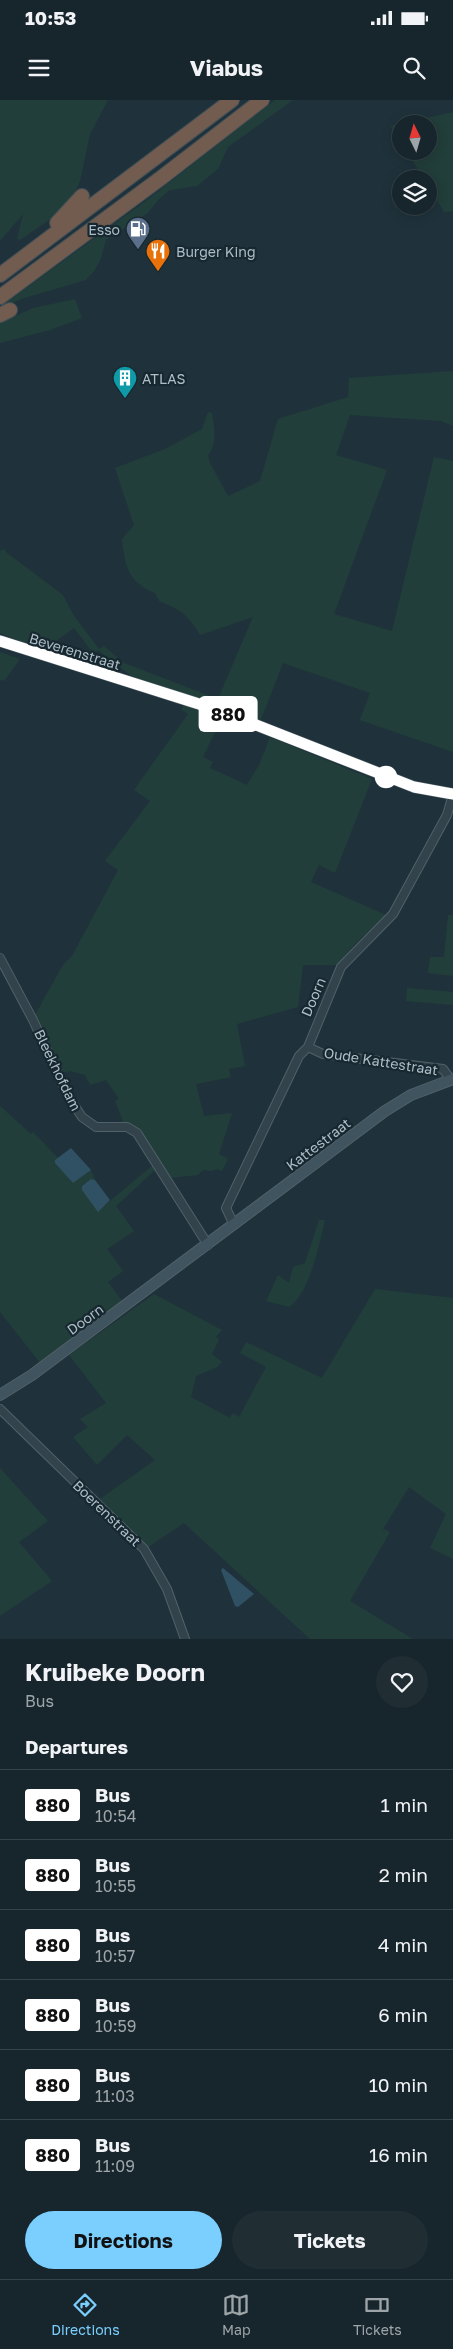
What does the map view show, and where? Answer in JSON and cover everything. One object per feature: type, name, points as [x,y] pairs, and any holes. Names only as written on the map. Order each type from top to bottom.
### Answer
[{"type":"highway","points":[[0,274],[232,100]]},
{"type":"highway","points":[[0,297],[161,178],[262,100]]},
{"type":"highway","points":[[12,266],[82,196]]},
{"type":"street","name":"Beverenstraat","points":[[0,641],[218,710],[414,787],[453,794]]},
{"type":"street","name":"Doorn","points":[[234,1225],[226,1208],[299,1056],[308,1047],[341,967],[393,914],[447,814],[453,794]]},
{"type":"street","name":"Bleekhofdam","points":[[0,958],[29,1012],[74,1106],[82,1117],[96,1127],[127,1127],[137,1133],[208,1245]]},
{"type":"street","name":"Oude Kattestraat","points":[[308,1047],[323,1054],[443,1068],[452,1079]]},
{"type":"street","name":"Kattestraat","points":[[208,1245],[391,1107],[411,1095],[452,1079]]},
{"type":"street","name":"Doorn","points":[[0,1395],[32,1375],[208,1245]]},
{"type":"street","name":"Boerenstraat","points":[[0,1408],[144,1549],[167,1589],[185,1639]]},
{"type":"green space","points":[[0,100],[108,100],[90,134],[80,181],[73,198],[49,220],[20,240],[17,238],[23,214],[0,241]]},
{"type":"green space","points":[[275,100],[293,100],[228,147],[218,169],[197,186],[170,190],[158,200],[148,213],[106,240],[101,258],[95,270],[86,280],[21,299],[0,309],[0,307],[147,200]]},
{"type":"green space","points":[[453,112],[453,211],[444,212],[437,200],[437,170],[418,170],[412,160],[438,160],[438,115]]},
{"type":"green space","points":[[75,299],[82,318],[50,330],[0,343],[0,323],[33,308]]},
{"type":"green space","points":[[453,371],[453,426],[441,421],[350,415],[336,455],[387,470],[334,614],[392,631],[434,457],[453,461],[453,752],[360,720],[370,693],[283,663],[260,722],[147,683],[130,675],[98,650],[93,653],[74,628],[43,650],[0,633],[0,551],[4,549],[63,595],[74,616],[99,649],[104,646],[124,663],[218,699],[253,617],[200,635],[192,622],[183,614],[159,601],[155,593],[146,589],[133,578],[127,565],[122,539],[134,525],[115,468],[165,449],[202,429],[208,412],[212,413],[215,435],[208,455],[210,463],[228,496],[260,481],[278,419],[348,397],[349,378]]},
{"type":"green space","points":[[0,652],[20,659],[4,681],[0,680]]},
{"type":"green space","points":[[184,705],[222,718],[203,757],[213,762],[210,768],[247,785],[259,765],[270,737],[372,779],[335,873],[319,865],[311,882],[386,915],[356,943],[337,965],[303,965],[298,1007],[237,1024],[245,1066],[229,1069],[231,1077],[196,1084],[204,1116],[232,1113],[219,1154],[228,1159],[222,1171],[217,1169],[211,1171],[203,1170],[198,1175],[169,1178],[142,1133],[137,1128],[124,1124],[115,1101],[119,1099],[106,1080],[90,1085],[85,1075],[70,1071],[60,1073],[22,1008],[29,1004],[35,1015],[63,965],[72,956],[118,870],[105,861],[150,801],[134,790],[188,714],[181,710]]},
{"type":"green space","points":[[448,915],[453,915],[453,976],[428,973],[430,957],[444,957]]},
{"type":"green space","points":[[407,988],[453,992],[453,1005],[406,1001]]},
{"type":"green space","points":[[0,1106],[31,1134],[33,1132],[58,1158],[55,1160],[73,1183],[91,1170],[95,1180],[91,1179],[82,1186],[98,1211],[153,1165],[156,1169],[116,1206],[134,1231],[107,1249],[123,1271],[108,1282],[123,1302],[41,1364],[0,1312]]},
{"type":"green space","points":[[319,1220],[325,1220],[313,1267],[303,1291],[289,1307],[266,1301],[278,1275],[289,1283],[293,1267],[305,1263]]},
{"type":"green space","points":[[375,1289],[453,1298],[453,1559],[430,1548],[446,1514],[409,1487],[383,1529],[390,1532],[350,1601],[413,1639],[310,1639],[184,1523],[148,1547],[100,1499],[155,1460],[127,1435],[97,1465],[73,1437],[88,1427],[80,1419],[106,1403],[69,1355],[154,1294],[222,1330],[216,1337],[219,1340],[212,1354],[222,1362],[217,1367],[196,1376],[191,1397],[230,1418],[233,1413],[239,1417],[266,1367],[240,1353],[246,1342],[322,1378]]},
{"type":"green space","points":[[0,1468],[48,1521],[19,1542],[52,1581],[0,1616]]},
{"type":"water","points":[[71,1148],[91,1170],[73,1183],[55,1163],[55,1160]]},
{"type":"water","points":[[91,1179],[95,1180],[110,1200],[98,1212],[82,1190],[82,1186]]},
{"type":"water","points":[[223,1568],[254,1594],[238,1607],[235,1606],[221,1570]]},
{"type":"bus line","name":"880","points":[[0,641],[38,655],[218,710],[414,787],[453,794]]},
{"type":"place","name":"Esso","points":[[138,250]]},
{"type":"place","name":"Burger King","points":[[158,272]]},
{"type":"place","name":"ATLAS","points":[[125,399]]}]
